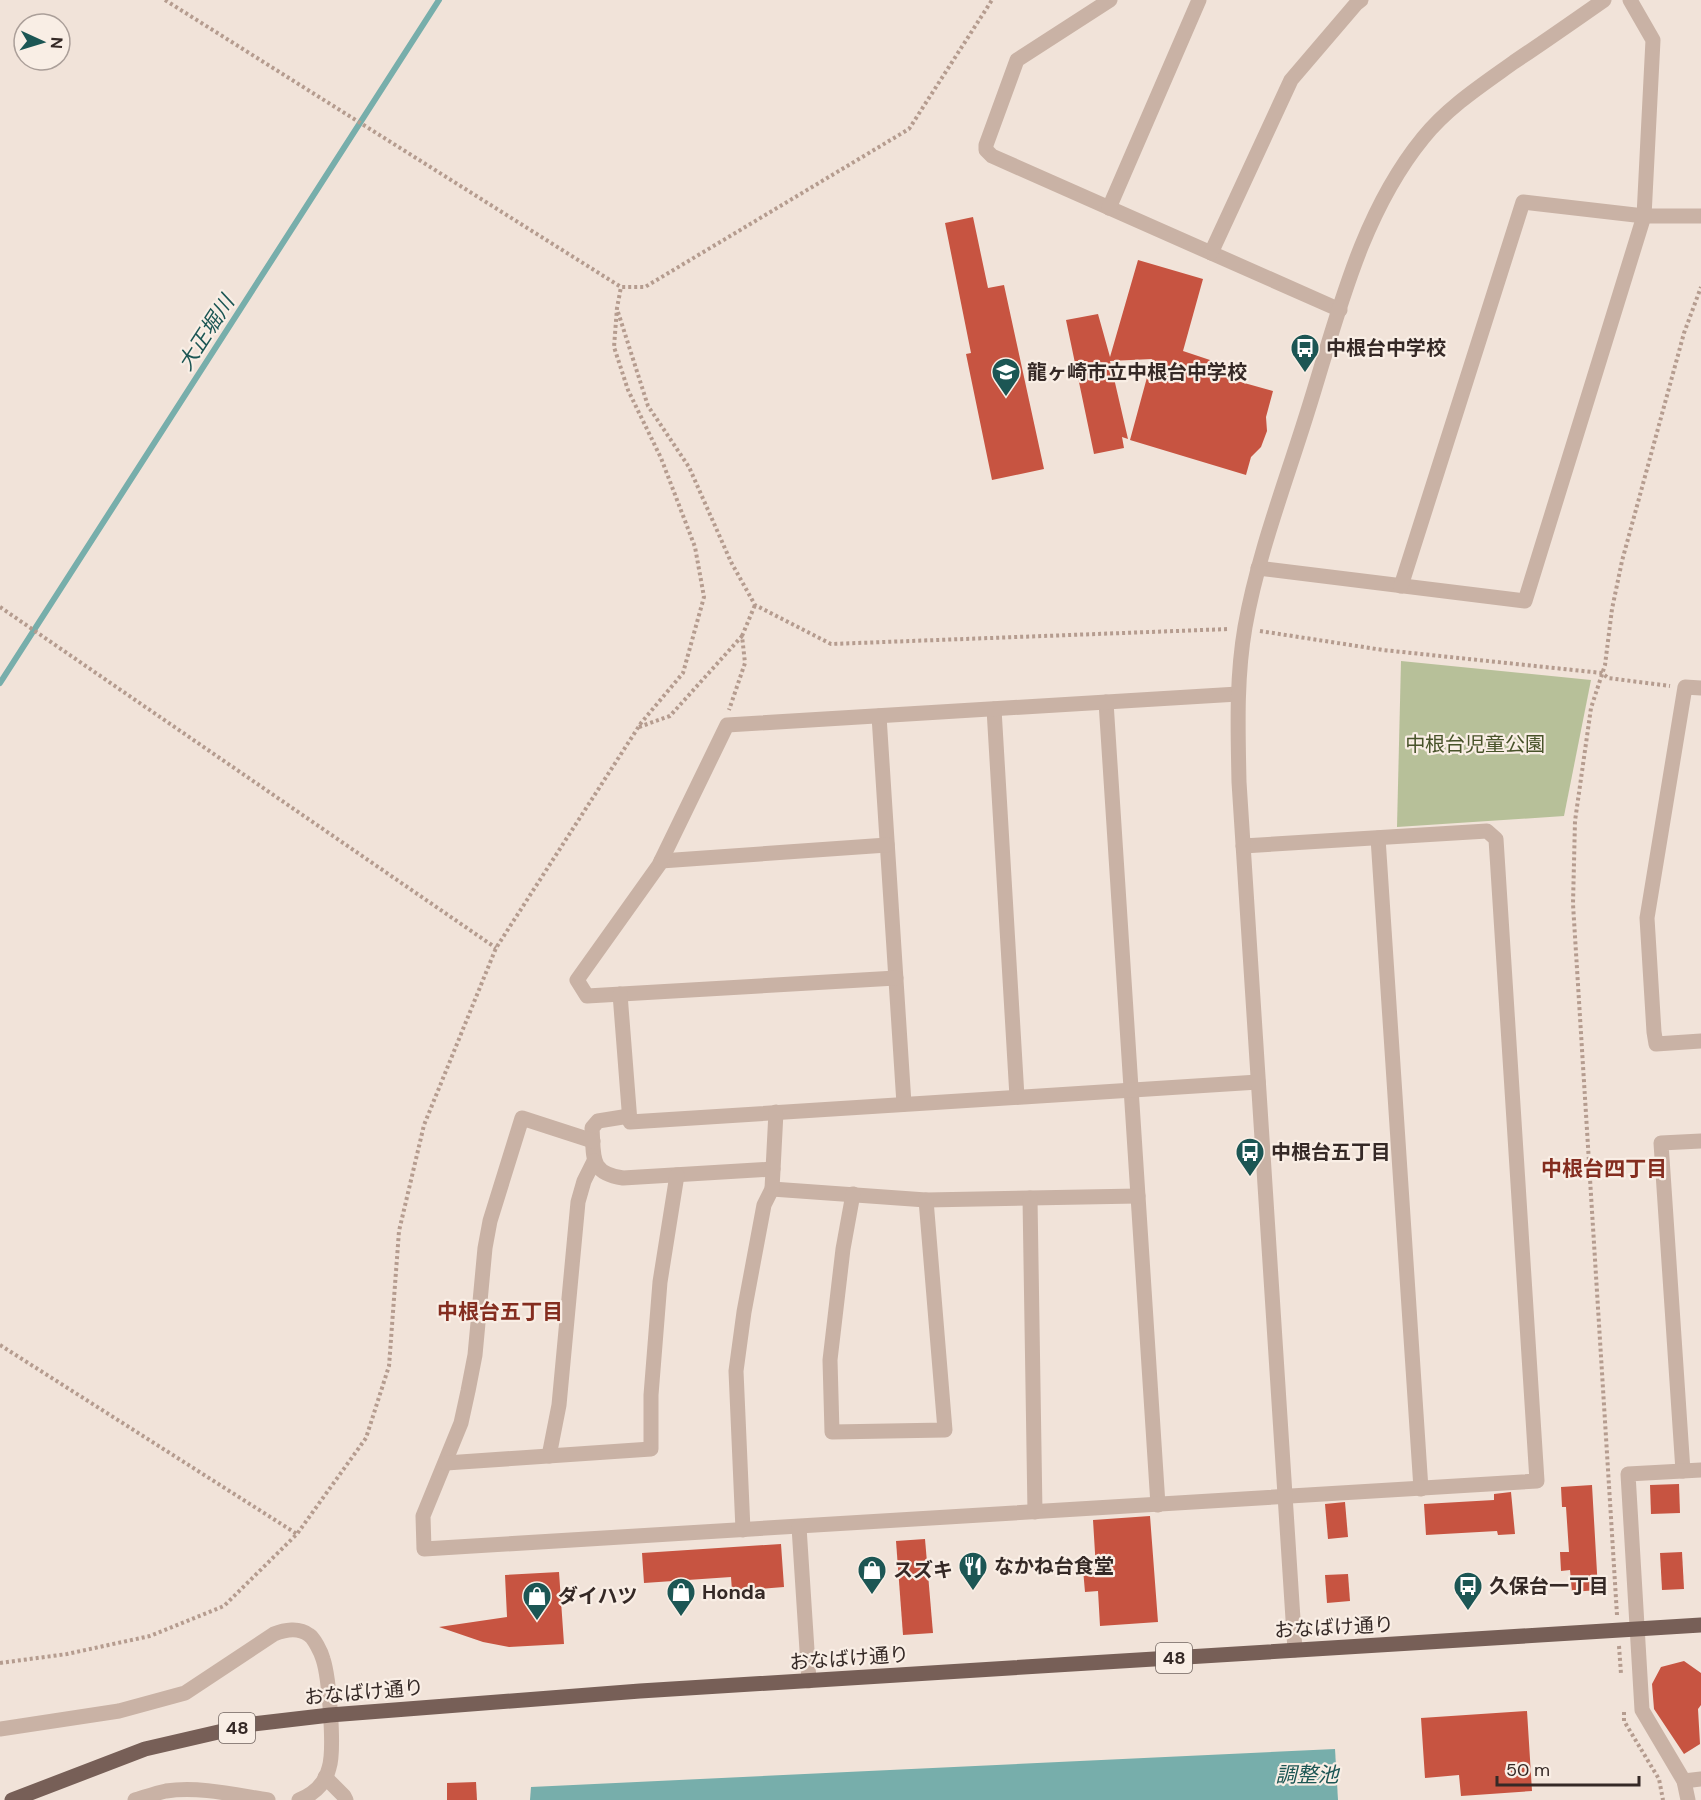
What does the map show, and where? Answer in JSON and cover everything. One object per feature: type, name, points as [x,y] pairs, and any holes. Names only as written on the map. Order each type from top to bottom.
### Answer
[{"type":"main road","name":"おなばけ通り","points":[[12,1800],[145,1749],[253,1724],[330,1715],[502,1701],[1701,1624]]},
{"type":"street","points":[[1110,0],[1017,60],[986,150],[992,156],[1340,310]]},
{"type":"street","points":[[1109,208],[1199,0]]},
{"type":"street","points":[[1211,253],[1291,80],[1361,0]]},
{"type":"street","points":[[1295,1650],[1239,782],[1238,694],[1245,629],[1258,568],[1340,310],[1367,232],[1381,201],[1401,167],[1424,136],[1444,115],[1477,88],[1604,0]]},
{"type":"street","points":[[1258,568],[1525,601],[1644,216],[1653,40],[1629,0]]},
{"type":"street","points":[[1401,586],[1523,202],[1644,216],[1701,216]]},
{"type":"street","points":[[1701,688],[1685,687],[1647,918],[1656,1044],[1701,1041]]},
{"type":"street","points":[[896,978],[587,996],[577,980],[661,861],[728,725],[1238,694]]},
{"type":"street","points":[[1106,702],[1158,1505]]},
{"type":"street","points":[[994,709],[1017,1097]]},
{"type":"street","points":[[879,716],[904,1104]]},
{"type":"street","points":[[593,1141],[522,1118],[490,1221],[485,1248],[475,1355],[461,1423],[423,1516],[424,1550],[1537,1482],[1496,839],[1487,831],[1243,846]]},
{"type":"street","points":[[1378,838],[1421,1489]]},
{"type":"street","points":[[661,861],[887,845]]},
{"type":"street","points":[[620,994],[630,1122],[1258,1082]]},
{"type":"street","points":[[743,1530],[736,1371],[744,1312],[764,1205],[772,1189],[776,1112]]},
{"type":"street","points":[[549,1456],[559,1405],[578,1202],[584,1181],[594,1161],[592,1128],[598,1121],[629,1116]]},
{"type":"street","points":[[1683,1471],[1661,1143],[1701,1141]]},
{"type":"street","points":[[594,1161],[607,1176],[623,1178],[773,1169]]},
{"type":"street","points":[[446,1463],[651,1449],[651,1395],[660,1282],[677,1175]]},
{"type":"street","points":[[772,1189],[927,1200],[1138,1196]]},
{"type":"street","points":[[853,1194],[843,1249],[830,1359],[832,1432],[945,1430],[927,1200]]},
{"type":"street","points":[[1030,1198],[1035,1512]]},
{"type":"street","points":[[1688,1800],[1684,1780],[1642,1710],[1628,1474],[1701,1470]]},
{"type":"street","points":[[799,1527],[809,1681]]},
{"type":"street","points":[[0,1729],[119,1711],[185,1693],[274,1634],[284,1630],[299,1631],[310,1635],[323,1659],[332,1751],[329,1769],[319,1788],[299,1800]]},
{"type":"street","points":[[325,1777],[345,1796],[346,1800]]},
{"type":"street","points":[[1684,1780],[1701,1779]]},
{"type":"street","points":[[135,1800],[167,1791],[206,1791],[268,1800]]},
{"type":"path","points":[[165,0],[621,287],[645,286],[909,129],[992,0]]},
{"type":"path","points":[[0,1663],[67,1653],[150,1636],[224,1606],[297,1534],[366,1438],[390,1366],[399,1231],[424,1125],[496,948],[638,727],[683,674],[704,597],[695,547],[662,458],[628,390],[614,346],[621,287]]},
{"type":"path","points":[[1612,1541],[1573,904],[1575,821],[1591,708],[1605,665],[1612,609],[1622,561],[1684,333],[1701,287]]},
{"type":"path","points":[[617,308],[648,406],[689,467],[731,562],[755,605],[831,644],[1245,629],[1383,650],[1602,673],[1608,678],[1685,687]]},
{"type":"path","points":[[638,727],[670,716],[742,636],[755,605]]},
{"type":"path","points":[[0,607],[496,948]]},
{"type":"path","points":[[728,725],[727,718],[745,663],[742,636]]},
{"type":"path","points":[[0,1345],[297,1534]]},
{"type":"green space","name":"中根台児童公園","points":[[1401,661],[1591,680],[1564,816],[1397,827]]},
{"type":"water","name":"調整池","points":[[1335,1749],[1338,1800],[530,1800],[531,1787]]},
{"type":"building","points":[[973,217],[988,288],[1004,285],[1044,469],[992,480],[966,354],[971,353],[945,223]]},
{"type":"building","points":[[1138,260],[1203,279],[1183,351],[1234,368],[1230,379],[1273,391],[1266,417],[1267,431],[1261,447],[1251,457],[1246,475],[1130,440],[1152,359],[1110,361],[1128,439],[1122,437],[1124,448],[1094,454],[1066,320],[1098,314],[1110,357]]},
{"type":"building","points":[[1679,1484],[1680,1513],[1651,1514],[1650,1485]]},
{"type":"building","points":[[1592,1485],[1598,1590],[1572,1592],[1570,1570],[1561,1571],[1560,1552],[1569,1552],[1566,1507],[1562,1507],[1561,1487]]},
{"type":"building","points":[[1511,1492],[1515,1534],[1498,1535],[1497,1531],[1426,1535],[1424,1504],[1494,1500],[1494,1494]]},
{"type":"building","points":[[1345,1502],[1348,1537],[1328,1539],[1325,1504]]},
{"type":"building","points":[[1150,1516],[1158,1622],[1100,1626],[1098,1591],[1085,1592],[1083,1569],[1096,1569],[1093,1520]]},
{"type":"building","points":[[925,1539],[933,1633],[903,1635],[896,1541]]},
{"type":"building","points":[[781,1544],[784,1587],[732,1591],[731,1577],[644,1583],[642,1553]]},
{"type":"building","points":[[1682,1552],[1684,1589],[1662,1590],[1660,1553]]},
{"type":"building","points":[[559,1572],[564,1644],[509,1647],[483,1642],[439,1627],[507,1617],[505,1575]]},
{"type":"building","points":[[1348,1574],[1350,1601],[1327,1603],[1325,1575]]},
{"type":"building","points":[[1684,1661],[1701,1673],[1701,1705],[1698,1709],[1700,1744],[1684,1754],[1654,1709],[1652,1684],[1661,1667]]},
{"type":"building","points":[[1527,1711],[1532,1791],[1461,1796],[1459,1775],[1425,1778],[1421,1718]]},
{"type":"building","points":[[476,1782],[477,1800],[447,1800],[447,1783]]},
{"type":"waterway","name":"大正堀川","points":[[0,683],[439,0]]},
{"type":"place","name":"中根台中学校","points":[[1305,374]]},
{"type":"place","name":"龍ヶ崎市立中根台中学校","points":[[1006,398]]},
{"type":"place","name":"中根台五丁目","points":[[1250,1178]]},
{"type":"place","name":"なかね台食堂","points":[[973,1592]]},
{"type":"place","name":"スズキ","points":[[872,1596]]},
{"type":"place","name":"久保台一丁目","points":[[1468,1612]]},
{"type":"place","name":"Honda","points":[[681,1618]]},
{"type":"place","name":"ダイハツ","points":[[537,1622]]},
{"type":"district","name":"中根台四丁目","points":[[1604,1169]]},
{"type":"district","name":"中根台五丁目","points":[[500,1312]]}]
